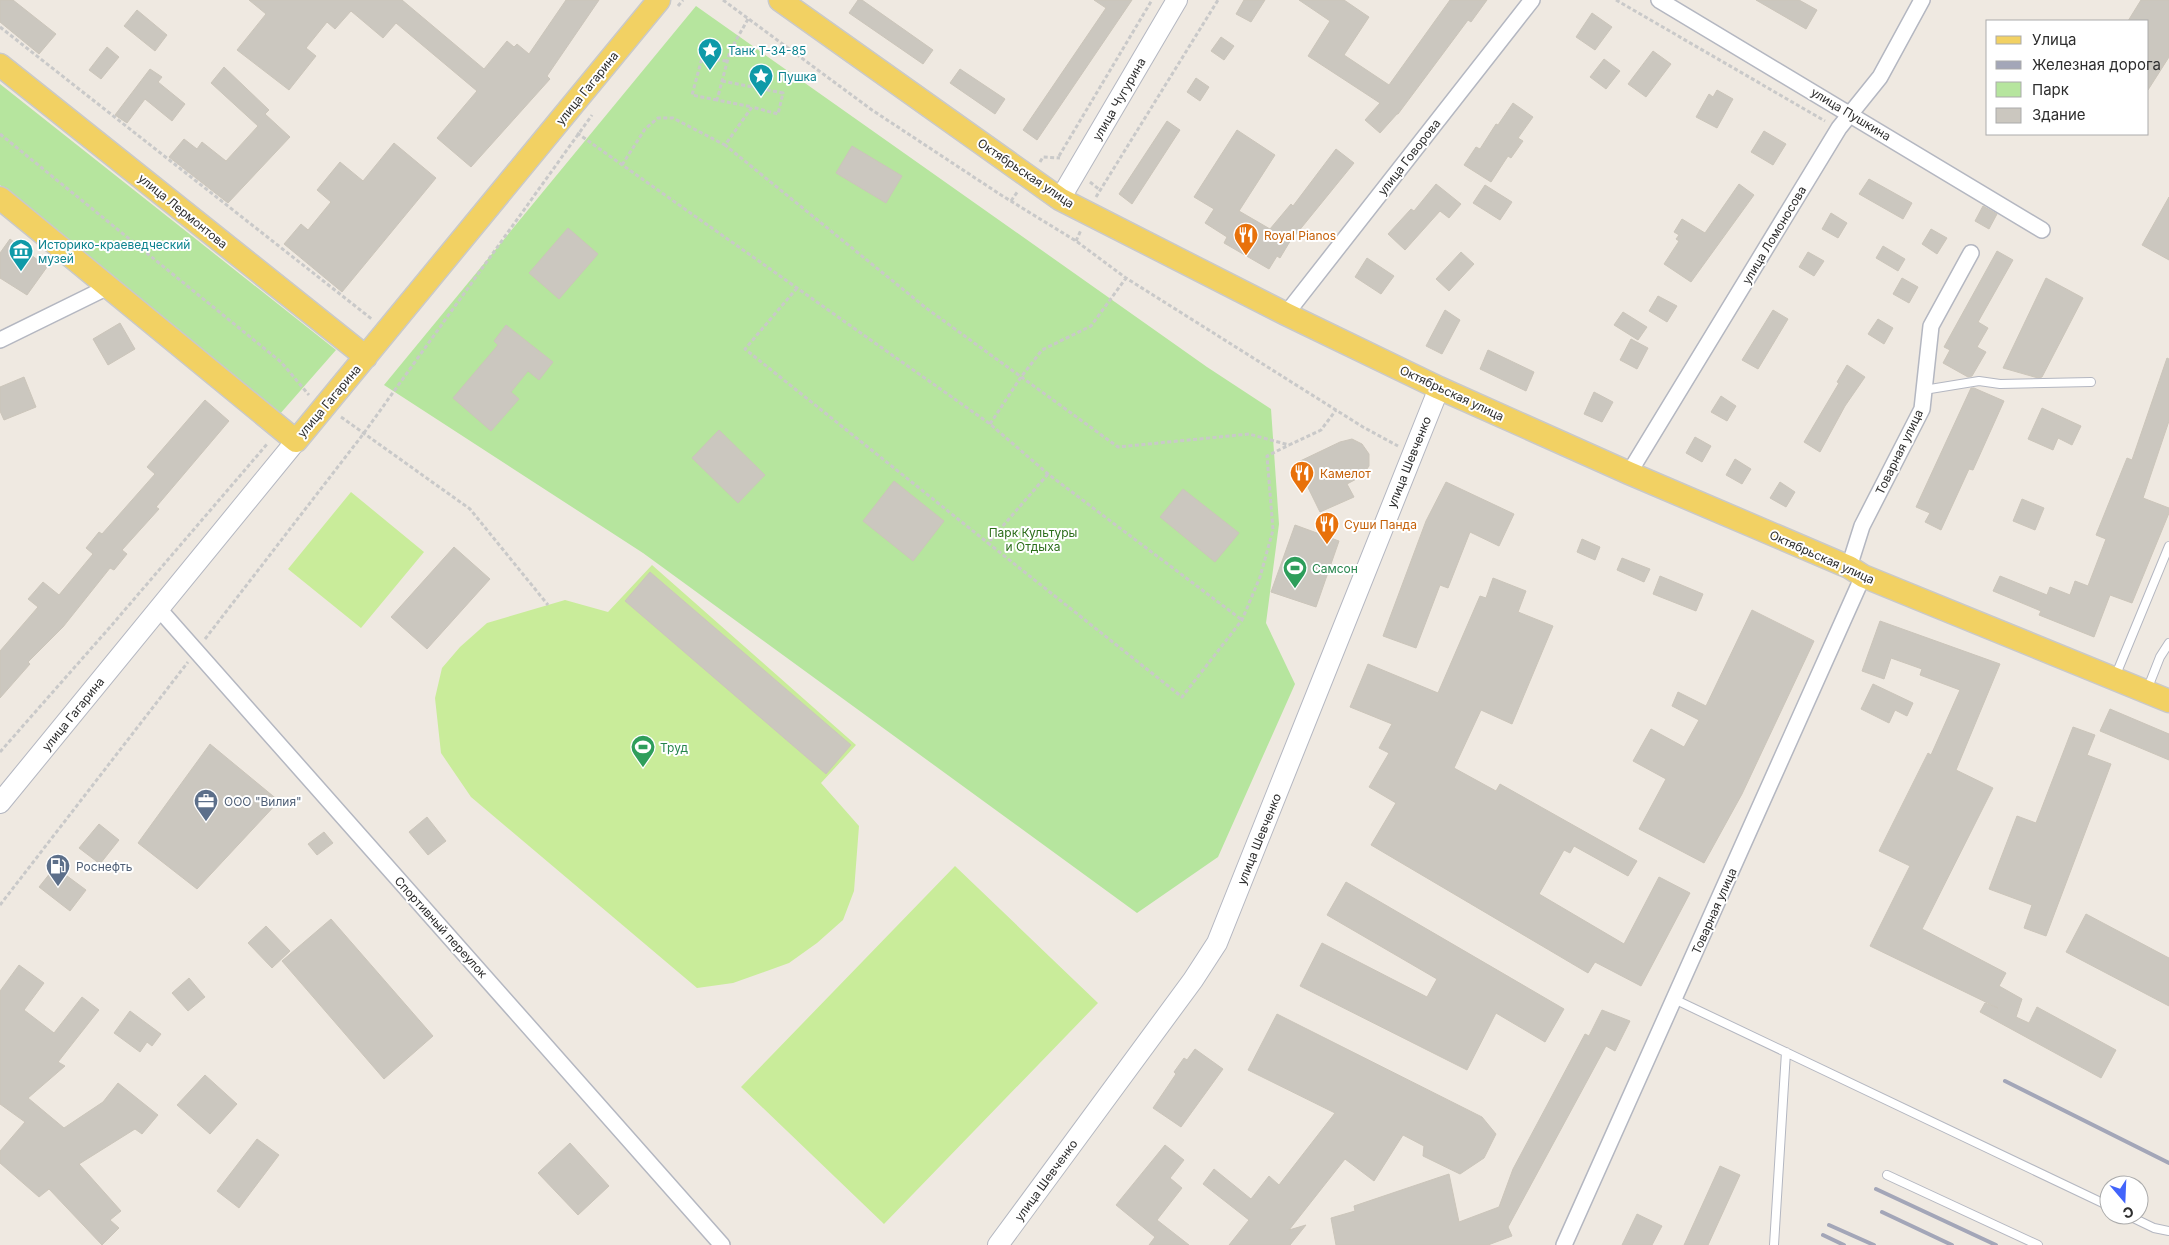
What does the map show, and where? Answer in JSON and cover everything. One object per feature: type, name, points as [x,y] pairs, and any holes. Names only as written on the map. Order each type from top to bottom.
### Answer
[{"type":"main road","name":"Октябрьская улица","points":[[780,0],[1060,199],[1286,314],[1439,388],[1629,473],[1856,572],[2169,701]]},
{"type":"main road","name":"улица Гагарина","points":[[296,441],[366,356],[569,127],[663,2]]},
{"type":"main road","name":"улица Лермонтова","points":[[0,65],[366,356]]},
{"type":"main road","points":[[0,198],[296,441]]},
{"type":"street","name":"улица Чугурина","points":[[1060,199],[1177,0]]},
{"type":"street","name":"улица Говорова","points":[[1286,314],[1532,0]]},
{"type":"street","name":"улица Пушкина","points":[[1659,0],[2042,230]]},
{"type":"street","name":"улица Ломоносова","points":[[1629,473],[1839,128],[1880,77],[1922,0]]},
{"type":"street","name":"Товарная улица","points":[[1564,1245],[1674,999],[1856,572],[1862,526],[1922,409],[1932,326],[1971,253]]},
{"type":"street","points":[[0,340],[108,287]]},
{"type":"street","name":"улица Шевченко","points":[[1004,1243],[1193,980],[1217,943],[1439,388]]},
{"type":"street","name":"улица Гагарина","points":[[0,803],[296,441]]},
{"type":"street","name":"Спортивный переулок","points":[[159,609],[722,1245]]},
{"type":"lane","points":[[1924,390],[1979,381],[2000,384],[2091,382]]},
{"type":"lane","points":[[2114,679],[2169,546]]},
{"type":"lane","points":[[2147,692],[2160,657],[2169,643]]},
{"type":"lane","points":[[1674,999],[2099,1201]]},
{"type":"lane","points":[[1774,1245],[1786,1052]]},
{"type":"lane","points":[[1887,1175],[2038,1245]]},
{"type":"lane","points":[[2148,1225],[2169,1231]]},
{"type":"path","points":[[663,2],[683,0]]},
{"type":"path","points":[[723,0],[872,110],[1001,195],[1076,241],[1126,278],[1336,410],[1412,453]]},
{"type":"path","points":[[1059,156],[1152,0]]},
{"type":"path","points":[[1087,213],[1218,0]]},
{"type":"path","points":[[1616,0],[1839,128]]},
{"type":"path","points":[[717,100],[730,51],[748,19]]},
{"type":"path","points":[[0,27],[373,320]]},
{"type":"path","points":[[722,81],[783,93],[778,114],[692,94],[702,58],[727,61]]},
{"type":"path","points":[[725,145],[752,107]]},
{"type":"path","points":[[0,905],[364,434],[569,127],[596,110]]},
{"type":"path","points":[[622,165],[645,129],[658,118],[673,118],[725,145],[926,308],[1118,447],[1249,434],[1289,445]]},
{"type":"path","points":[[569,127],[990,424],[1048,474],[1242,620]]},
{"type":"path","points":[[0,134],[280,362],[309,394],[324,406],[470,508],[548,605]]},
{"type":"path","points":[[990,424],[1021,377],[1042,350],[1092,326],[1126,278]]},
{"type":"path","points":[[797,288],[745,349],[1182,697],[1242,620],[1260,577],[1273,530],[1267,456],[1321,430],[1336,410]]},
{"type":"path","points":[[988,543],[1048,474]]},
{"type":"green space","name":"Парк Культуры и Отдыха","points":[[696,6],[1207,367],[1271,409],[1279,524],[1266,623],[1295,684],[1218,857],[1137,913],[643,553],[384,385]]},
{"type":"green space","points":[[0,84],[336,350],[279,415],[0,185]]},
{"type":"green space","points":[[351,492],[424,552],[361,628],[288,569]]},
{"type":"green space","name":"Труд","points":[[652,565],[856,745],[821,783],[859,826],[854,891],[843,920],[817,943],[789,963],[733,983],[697,988],[471,797],[441,753],[435,698],[442,668],[460,647],[487,623],[565,600],[608,612]]},
{"type":"green space","points":[[955,866],[1098,1003],[884,1224],[741,1087]]},
{"type":"building","points":[[0,0],[13,0],[56,34],[39,54],[0,22]]},
{"type":"building","points":[[249,0],[402,0],[484,69],[507,41],[514,47],[517,44],[529,54],[566,0],[599,0],[547,76],[550,79],[471,167],[437,138],[477,91],[396,23],[383,38],[351,11],[335,29],[327,22],[306,48],[316,56],[289,90],[237,50],[266,14]]},
{"type":"building","points":[[858,0],[862,0],[933,50],[923,64],[849,13]]},
{"type":"building","points":[[1094,0],[1132,0],[1037,140],[1023,130],[1106,8]]},
{"type":"building","points":[[1244,0],[1265,0],[1251,22],[1236,14]]},
{"type":"building","points":[[1299,0],[1344,0],[1369,17],[1344,55],[1389,85],[1450,0],[1487,0],[1471,22],[1468,20],[1398,114],[1380,133],[1365,120],[1380,103],[1308,56],[1330,21]]},
{"type":"building","points":[[1756,0],[1799,0],[1817,10],[1806,29]]},
{"type":"building","points":[[2141,0],[2169,0],[2169,57],[2149,88],[2149,20],[2129,20]]},
{"type":"building","points":[[137,10],[167,35],[155,51],[124,26]]},
{"type":"building","points":[[1592,13],[1612,27],[1595,50],[1576,37]]},
{"type":"building","points":[[1221,37],[1234,46],[1224,60],[1211,51]]},
{"type":"building","points":[[107,47],[119,57],[101,79],[89,70]]},
{"type":"building","points":[[1653,51],[1671,64],[1646,97],[1628,84]]},
{"type":"building","points":[[1604,59],[1620,71],[1606,89],[1590,77]]},
{"type":"building","points":[[224,67],[269,110],[265,114],[290,137],[228,203],[169,157],[184,139],[197,149],[202,142],[226,161],[258,126],[211,83]]},
{"type":"building","points":[[150,69],[162,77],[158,82],[185,104],[172,121],[145,99],[127,123],[115,115]]},
{"type":"building","points":[[960,69],[1005,99],[995,114],[950,83]]},
{"type":"building","points":[[1196,78],[1209,87],[1200,101],[1187,92]]},
{"type":"building","points":[[1717,90],[1733,99],[1717,128],[1696,117],[1709,94],[1713,97]]},
{"type":"building","points":[[1513,103],[1533,117],[1518,138],[1523,141],[1511,158],[1508,156],[1491,182],[1464,165],[1476,147],[1480,149],[1496,124],[1498,125]]},
{"type":"building","points":[[1167,121],[1180,130],[1132,204],[1119,194]]},
{"type":"building","points":[[1237,130],[1275,155],[1239,211],[1270,229],[1291,204],[1293,206],[1336,149],[1354,163],[1289,243],[1280,258],[1277,256],[1269,269],[1224,243],[1227,237],[1205,223],[1214,209],[1194,197]]},
{"type":"building","points":[[1764,131],[1786,144],[1773,165],[1751,152]]},
{"type":"building","points":[[394,143],[436,178],[342,292],[284,244],[301,224],[308,230],[331,202],[317,190],[340,162],[363,181]]},
{"type":"building","points":[[852,146],[902,176],[886,203],[836,173]]},
{"type":"building","points":[[1869,179],[1912,203],[1903,219],[1859,194]]},
{"type":"building","points":[[1436,184],[1461,204],[1449,218],[1440,211],[1405,250],[1388,234],[1411,209],[1414,211]]},
{"type":"building","points":[[1739,184],[1754,195],[1691,282],[1664,264],[1679,241],[1676,239],[1679,235],[1674,232],[1682,219],[1705,233]]},
{"type":"building","points":[[1485,185],[1512,202],[1500,220],[1473,203]]},
{"type":"building","points":[[2169,197],[2169,260],[2142,245]]},
{"type":"building","points":[[1983,206],[1997,214],[1989,229],[1975,221]]},
{"type":"building","points":[[1831,213],[1847,223],[1838,238],[1822,229]]},
{"type":"building","points":[[568,228],[598,254],[559,299],[529,273]]},
{"type":"building","points":[[1931,229],[1947,238],[1937,254],[1922,244]]},
{"type":"building","name":"Историко-краеведческий музей","points":[[10,239],[47,267],[27,295],[0,278],[0,253]]},
{"type":"building","points":[[1883,246],[1905,259],[1898,271],[1876,258]]},
{"type":"building","points":[[1997,251],[2013,260],[1978,322],[1988,328],[1977,347],[1986,352],[1972,376],[1968,377],[1943,363],[1950,350],[1944,347]]},
{"type":"building","points":[[1461,252],[1474,264],[1449,291],[1436,279]]},
{"type":"building","points":[[1808,252],[1824,261],[1814,276],[1799,267]]},
{"type":"building","points":[[1367,258],[1394,276],[1381,294],[1355,277]]},
{"type":"building","points":[[1902,278],[1918,287],[1909,303],[1893,294]]},
{"type":"building","points":[[2046,278],[2083,298],[2042,377],[2038,378],[2003,368]]},
{"type":"building","points":[[1658,296],[1677,306],[1667,322],[1649,311]]},
{"type":"building","points":[[1445,310],[1460,320],[1442,354],[1426,346]]},
{"type":"building","points":[[1773,310],[1788,319],[1758,369],[1742,360]]},
{"type":"building","points":[[1623,312],[1647,327],[1638,340],[1614,325]]},
{"type":"building","points":[[1878,319],[1893,328],[1884,344],[1868,334]]},
{"type":"building","points":[[120,323],[135,349],[108,365],[93,339]]},
{"type":"building","points":[[506,325],[553,362],[539,380],[528,371],[511,392],[519,399],[491,431],[453,398],[498,345],[494,341]]},
{"type":"building","points":[[1631,339],[1648,348],[1637,369],[1620,360]]},
{"type":"building","points":[[1488,350],[1534,372],[1526,391],[1480,369]]},
{"type":"building","points":[[2167,358],[2169,359],[2169,421],[2143,498],[2169,508],[2169,513],[2132,603],[2110,595],[2094,637],[2039,615],[2041,611],[1993,591],[2000,576],[2047,595],[2050,587],[2070,595],[2075,581],[2088,586],[2106,539],[2096,535],[2127,458],[2132,460]]},
{"type":"building","points":[[1847,365],[1865,377],[1845,406],[1820,452],[1804,442],[1839,383],[1837,382]]},
{"type":"building","points":[[24,377],[36,407],[4,420],[0,411],[0,387]]},
{"type":"building","points":[[1971,388],[2004,401],[1973,470],[1969,469],[1941,530],[1925,522],[1930,513],[1916,507]]},
{"type":"building","points":[[1594,392],[1613,402],[1602,422],[1584,414]]},
{"type":"building","points":[[1721,396],[1736,406],[1727,421],[1711,412]]},
{"type":"building","points":[[205,400],[229,421],[156,507],[159,509],[122,550],[127,554],[114,570],[110,568],[63,627],[28,662],[30,664],[0,698],[0,651],[38,607],[28,599],[43,582],[59,595],[93,554],[86,548],[99,532],[102,534],[155,474],[147,467]]},
{"type":"building","points":[[2042,408],[2081,426],[2072,445],[2058,438],[2053,450],[2028,439]]},
{"type":"building","points":[[719,430],[765,475],[738,503],[692,458]]},
{"type":"building","points":[[1695,437],[1711,446],[1702,462],[1686,453]]},
{"type":"building","points":[[1352,439],[1362,444],[1369,454],[1369,466],[1362,476],[1347,484],[1354,497],[1320,512],[1296,463],[1340,442]]},
{"type":"building","points":[[1735,459],[1751,469],[1742,484],[1726,475]]},
{"type":"building","points":[[894,481],[944,521],[913,561],[863,521]]},
{"type":"building","points":[[1446,482],[1514,514],[1499,546],[1470,532],[1448,588],[1440,585],[1416,648],[1383,636],[1426,521]]},
{"type":"building","points":[[1780,482],[1795,492],[1786,507],[1770,498]]},
{"type":"building","points":[[1183,489],[1239,533],[1215,562],[1160,517]]},
{"type":"building","points":[[2022,499],[2044,508],[2035,530],[2013,521]]},
{"type":"building","points":[[1295,525],[1339,541],[1316,607],[1271,592]]},
{"type":"building","points":[[1582,539],[1600,547],[1595,560],[1577,552]]},
{"type":"building","points":[[454,547],[490,579],[427,649],[391,617]]},
{"type":"building","points":[[1622,558],[1650,569],[1644,582],[1617,570]]},
{"type":"building","points":[[650,572],[851,745],[826,774],[625,601]]},
{"type":"building","points":[[1660,576],[1703,594],[1696,611],[1653,594]]},
{"type":"building","points":[[1493,578],[1526,591],[1518,612],[1553,626],[1512,724],[1481,710],[1454,768],[1496,791],[1500,784],[1637,861],[1628,876],[1574,846],[1570,853],[1564,850],[1539,894],[1624,944],[1659,877],[1690,893],[1641,986],[1595,962],[1588,973],[1371,845],[1396,803],[1369,787],[1389,753],[1379,748],[1392,724],[1350,707],[1368,664],[1438,693],[1480,596],[1486,598]]},
{"type":"building","points":[[1752,610],[1814,641],[1742,794],[1704,863],[1639,829],[1666,779],[1633,761],[1651,729],[1684,747],[1699,720],[1672,706],[1678,692],[1706,706]]},
{"type":"building","points":[[1880,621],[2000,664],[1956,770],[1993,788],[1922,929],[2006,973],[1999,986],[2022,999],[2016,1017],[2029,1023],[2037,1007],[2116,1050],[2101,1078],[1980,1012],[1985,1003],[1998,1008],[1870,946],[1910,866],[1879,851],[1928,753],[1931,755],[1960,690],[1920,675],[1922,669],[1891,658],[1884,679],[1862,671]]},
{"type":"building","points":[[1873,684],[1913,703],[1907,716],[1895,710],[1889,723],[1861,709]]},
{"type":"building","points":[[2110,709],[2169,734],[2169,760],[2100,731]]},
{"type":"building","points":[[2073,727],[2095,735],[2087,755],[2111,764],[2046,936],[2024,928],[2032,905],[1989,889],[2017,816],[2036,823]]},
{"type":"building","name":"ООО \"Вилия\"","points":[[210,744],[279,801],[197,889],[138,843]]},
{"type":"building","points":[[427,817],[446,841],[428,855],[409,832]]},
{"type":"building","points":[[99,824],[119,840],[100,864],[79,848]]},
{"type":"building","points":[[324,832],[333,843],[317,855],[308,844]]},
{"type":"building","points":[[55,867],[86,890],[70,911],[39,887]]},
{"type":"building","points":[[1346,882],[1564,1009],[1545,1042],[1496,1013],[1467,1070],[1300,986],[1322,943],[1427,997],[1437,979],[1327,915]]},
{"type":"building","points":[[2086,914],[2169,958],[2169,1006],[2066,952]]},
{"type":"building","points":[[331,919],[433,1036],[384,1079],[282,961]]},
{"type":"building","points":[[266,926],[290,951],[272,968],[248,943]]},
{"type":"building","points":[[19,965],[44,983],[24,1010],[54,1033],[82,997],[99,1010],[58,1062],[65,1066],[28,1098],[64,1128],[103,1102],[118,1083],[158,1115],[142,1134],[135,1129],[79,1164],[121,1211],[110,1220],[119,1228],[102,1245],[49,1189],[39,1197],[0,1163],[0,1151],[25,1122],[0,1104],[0,991]]},
{"type":"building","points":[[189,978],[205,997],[188,1011],[172,993]]},
{"type":"building","points":[[1602,1010],[1630,1021],[1615,1051],[1606,1046],[1508,1227],[1512,1236],[1488,1245],[1336,1245],[1331,1218],[1355,1211],[1354,1206],[1449,1174],[1459,1222],[1499,1207],[1513,1169],[1585,1034],[1589,1036]]},
{"type":"building","points":[[130,1011],[161,1034],[152,1046],[147,1042],[140,1052],[114,1033]]},
{"type":"building","points":[[1277,1014],[1482,1117],[1496,1134],[1484,1158],[1460,1174],[1423,1156],[1424,1146],[1403,1135],[1374,1181],[1345,1159],[1289,1230],[1306,1225],[1290,1245],[1229,1245],[1249,1220],[1203,1184],[1214,1169],[1251,1199],[1269,1176],[1279,1185],[1335,1113],[1248,1070]]},
{"type":"building","points":[[1195,1049],[1223,1069],[1181,1127],[1153,1108],[1176,1074],[1174,1072],[1184,1058],[1187,1060]]},
{"type":"building","points":[[205,1075],[237,1104],[210,1134],[177,1105]]},
{"type":"building","points":[[257,1139],[279,1155],[239,1208],[217,1191]]},
{"type":"building","points":[[570,1143],[609,1186],[578,1215],[538,1173]]},
{"type":"building","points":[[1165,1145],[1184,1160],[1170,1178],[1182,1188],[1157,1220],[1189,1245],[1149,1245],[1155,1237],[1116,1205]]},
{"type":"building","points":[[1720,1166],[1740,1175],[1708,1245],[1684,1245]]},
{"type":"building","points":[[1637,1214],[1662,1226],[1652,1245],[1622,1245]]},
{"type":"railway","points":[[2005,1081],[2169,1163]]},
{"type":"railway","points":[[1876,1189],[1996,1245]]},
{"type":"railway","points":[[1882,1212],[1952,1245]]},
{"type":"railway","points":[[1829,1225],[1874,1245]]},
{"type":"railway","points":[[1823,1235],[1844,1245]]},
{"type":"place","name":"Танк Т-34-85","points":[[710,71]]},
{"type":"place","name":"Пушка","points":[[761,97]]},
{"type":"place","name":"Royal Pianos","points":[[1246,256]]},
{"type":"place","name":"Историко-краеведческий музей","points":[[21,272]]},
{"type":"place","name":"Камелот","points":[[1302,494]]},
{"type":"place","name":"Суши Панда","points":[[1327,545]]},
{"type":"place","name":"Самсон","points":[[1295,589]]},
{"type":"place","name":"Труд","points":[[643,768]]},
{"type":"place","name":"ООО \"Вилия\"","points":[[206,822]]},
{"type":"place","name":"Роснефть","points":[[58,887]]}]
